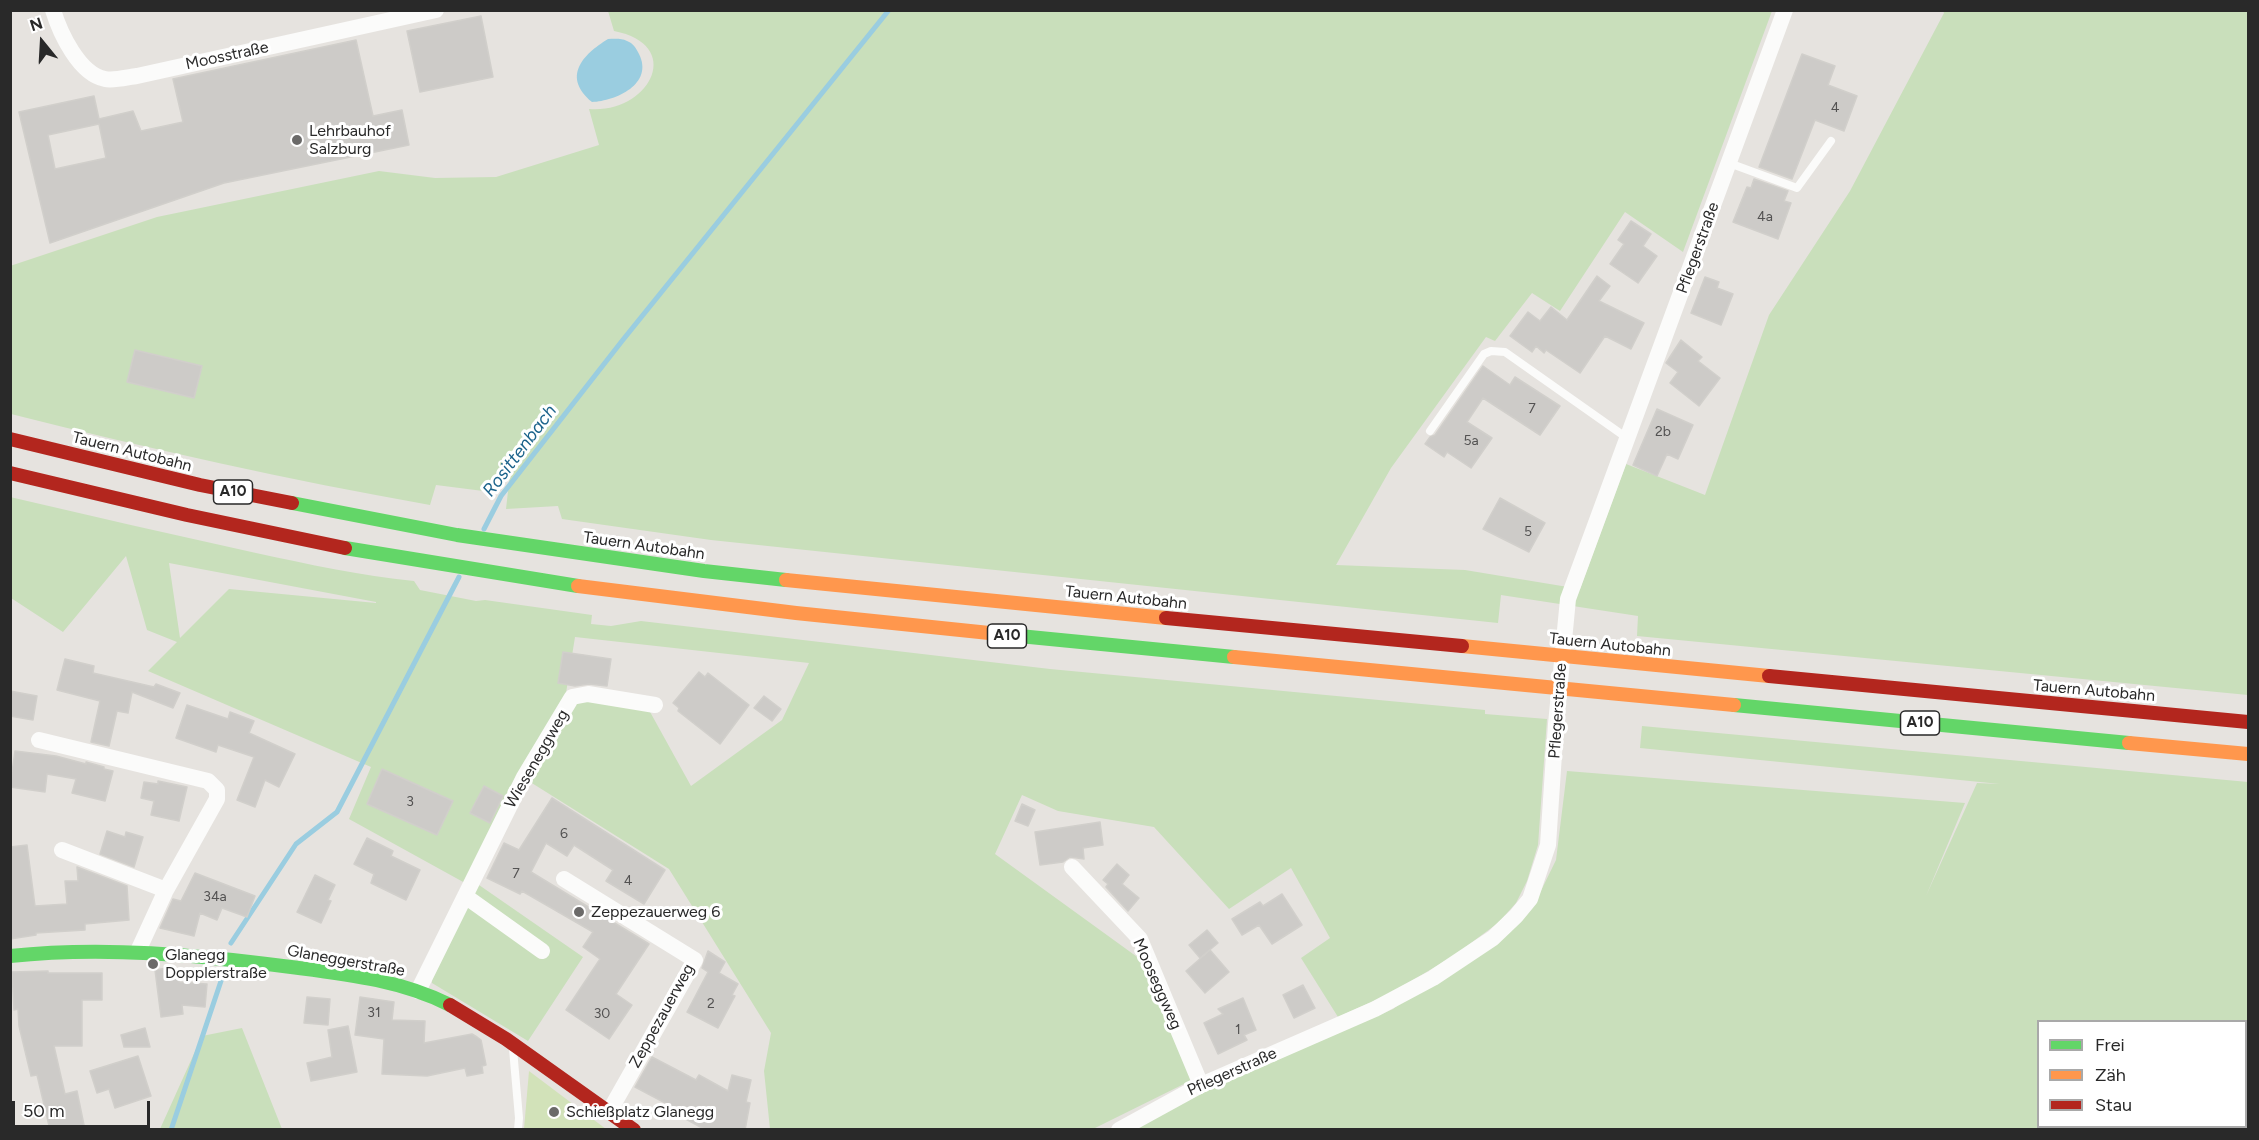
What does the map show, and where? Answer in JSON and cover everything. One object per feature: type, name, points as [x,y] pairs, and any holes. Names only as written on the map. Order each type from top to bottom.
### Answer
[{"type":"main road","name":"Tauern Autobahn","points":[[10,439],[201,485],[457,535],[704,571],[918,594],[2248,722]]},
{"type":"main road","name":"A10","points":[[10,473],[198,518],[442,565],[696,602],[900,626],[2248,754]]},
{"type":"main road","name":"Glaneggerstraße","points":[[10,956],[81,950],[138,951],[220,958],[369,979],[418,991],[461,1010],[634,1130]]},
{"type":"street","name":"Moosstraße","points":[[53,10],[60,32],[85,69],[105,79],[137,76],[436,10]]},
{"type":"street","name":"Pflegerstraße","points":[[1119,1130],[1201,1084],[1375,1009],[1433,978],[1492,938],[1516,916],[1530,899],[1548,845],[1556,724],[1568,599],[1785,10]]},
{"type":"street","name":"Wieseneggweg","points":[[418,991],[524,777],[572,697],[588,694],[655,705]]},
{"type":"street","points":[[39,740],[208,781],[214,784],[217,790],[217,799],[166,890],[138,951]]},
{"type":"street","points":[[62,850],[166,890]]},
{"type":"street","name":"Mooseggweg","points":[[1072,867],[1140,939],[1201,1084]]},
{"type":"street","name":"Zeppezauerweg","points":[[564,879],[695,960],[609,1112]]},
{"type":"street","points":[[465,897],[542,951]]},
{"type":"lane","points":[[1728,163],[1797,188],[1832,141]]},
{"type":"lane","points":[[1430,431],[1484,354],[1491,351],[1505,352],[1627,438]]},
{"type":"lane","points":[[512,1045],[519,1118],[518,1130]]},
{"type":"green space","points":[[608,11],[1772,11],[1683,252],[1625,212],[1560,311],[1532,293],[1495,341],[1486,337],[1391,468],[1336,565],[1465,570],[1580,589],[1626,464],[1705,495],[1769,315],[1850,191],[1944,13],[1943,11],[2248,11],[2248,695],[1637,636],[1638,616],[1501,595],[1498,623],[711,540],[562,519],[558,506],[506,509],[511,465],[491,492],[436,485],[430,505],[220,463],[11,414],[10,266],[157,217],[379,171],[435,178],[496,177],[599,145],[589,109],[610,108],[628,101],[642,90],[651,77],[654,63],[649,50],[636,39],[614,31]]},
{"type":"green space","points":[[10,497],[295,561],[354,573],[414,581],[420,590],[476,601],[485,600],[592,615],[591,624],[611,626],[641,621],[1050,669],[1485,710],[1485,714],[1547,719],[1538,845],[1527,881],[1516,903],[1498,923],[1452,957],[1389,994],[1338,1017],[1301,958],[1330,938],[1291,868],[1229,909],[1154,827],[1058,811],[1022,795],[995,854],[1140,959],[1192,1080],[1093,1129],[770,1129],[764,1071],[771,1033],[669,869],[519,775],[465,883],[349,819],[371,767],[148,671],[177,642],[147,630],[126,556],[63,632],[11,598]],"holes":[[[169,563],[376,602],[376,603],[229,589],[180,638]],[[575,637],[809,663],[782,720],[691,786],[649,710],[566,693]]]},
{"type":"green space","points":[[1642,726],[2248,782],[2248,1129],[1132,1130],[1208,1090],[1393,1009],[1536,901],[1556,860],[1567,771],[1965,803],[1926,896],[1977,783],[2000,784],[1640,748]]},
{"type":"green space","points":[[479,885],[583,957],[528,1041],[432,983],[431,974]]},
{"type":"green space","points":[[242,1028],[282,1129],[160,1129],[202,1036]]},
{"type":"green space","name":"Schießplatz Glanegg","points":[[529,1071],[606,1129],[524,1129]]},
{"type":"water","points":[[608,39],[622,39],[633,44],[642,65],[641,74],[630,89],[612,98],[592,102],[578,84],[579,67],[590,52]]},
{"type":"building","points":[[481,16],[493,77],[420,92],[407,31]]},
{"type":"building","name":"Lehrbauhof Salzburg","points":[[356,40],[373,116],[402,110],[409,145],[224,183],[50,243],[19,112],[94,96],[99,119],[133,111],[141,131],[183,122],[173,79]],"holes":[[[99,124],[106,158],[55,169],[48,135]]]},
{"type":"building","points":[[1802,54],[1835,66],[1828,85],[1857,96],[1844,131],[1815,120],[1792,179],[1759,167]]},
{"type":"building","points":[[1754,179],[1788,191],[1784,201],[1791,203],[1778,239],[1733,222],[1747,187],[1751,188]]},
{"type":"building","points":[[1631,221],[1651,234],[1643,246],[1657,256],[1638,283],[1610,264],[1624,244],[1618,240]]},
{"type":"building","points":[[1597,276],[1610,286],[1599,301],[1644,323],[1631,349],[1605,336],[1580,373],[1546,350],[1544,353],[1536,346],[1532,352],[1510,336],[1528,312],[1540,321],[1551,307],[1567,320]]},
{"type":"building","points":[[1705,277],[1719,282],[1717,288],[1733,294],[1721,325],[1691,313]]},
{"type":"building","points":[[1681,340],[1702,357],[1698,361],[1720,378],[1699,406],[1670,383],[1678,372],[1666,363]]},
{"type":"building","points":[[135,350],[202,366],[194,398],[127,382]]},
{"type":"building","points":[[1483,366],[1510,385],[1515,377],[1560,406],[1540,435],[1483,398],[1467,422],[1492,438],[1471,468],[1447,452],[1444,457],[1425,444],[1430,437],[1435,435]]},
{"type":"building","points":[[1657,409],[1693,425],[1678,459],[1667,454],[1657,476],[1633,465]]},
{"type":"building","points":[[1500,498],[1545,523],[1529,552],[1483,529]]},
{"type":"building","points":[[563,652],[611,659],[607,686],[589,684],[575,686],[558,683]]},
{"type":"building","points":[[65,659],[94,666],[93,673],[154,687],[156,684],[180,693],[173,708],[132,692],[128,713],[117,711],[109,746],[91,742],[100,701],[57,690]]},
{"type":"building","points":[[699,672],[705,677],[708,673],[749,705],[720,744],[678,711],[679,708],[673,703]]},
{"type":"building","points":[[10,691],[37,696],[33,720],[10,716]]},
{"type":"building","points":[[764,696],[781,709],[772,721],[754,708]]},
{"type":"building","points":[[187,705],[228,719],[230,712],[254,721],[249,733],[295,754],[279,787],[265,780],[255,807],[237,800],[254,757],[218,745],[216,752],[176,738]]},
{"type":"building","points":[[15,751],[56,756],[86,764],[86,762],[113,771],[105,801],[72,793],[76,779],[47,774],[45,792],[10,787]]},
{"type":"building","points":[[382,769],[453,801],[437,835],[367,804]]},
{"type":"building","points":[[158,781],[187,787],[179,821],[151,815],[154,801],[141,798],[144,782],[158,784]]},
{"type":"building","points":[[484,786],[503,796],[490,823],[470,813]]},
{"type":"building","points":[[552,798],[665,870],[644,904],[606,881],[613,870],[574,845],[567,856],[546,843],[531,872],[649,944],[616,994],[632,1005],[609,1039],[566,1010],[600,959],[583,947],[593,932],[522,891],[520,894],[487,878],[504,843],[519,850]]},
{"type":"building","points":[[1022,804],[1035,810],[1028,826],[1015,821]]},
{"type":"building","points":[[1100,822],[1103,845],[1083,848],[1084,859],[1070,857],[1063,862],[1040,865],[1035,832]]},
{"type":"building","points":[[107,831],[125,837],[126,832],[143,837],[134,867],[100,854]]},
{"type":"building","points":[[367,838],[393,851],[391,856],[420,870],[406,900],[371,883],[374,874],[354,864]]},
{"type":"building","points":[[27,845],[35,906],[67,904],[65,881],[78,881],[77,867],[127,886],[129,920],[85,924],[85,930],[36,933],[36,935],[10,939],[10,847]]},
{"type":"building","points":[[1117,864],[1129,875],[1122,884],[1139,898],[1128,911],[1106,887],[1108,884],[1103,880]]},
{"type":"building","points":[[195,873],[255,896],[247,917],[222,908],[217,920],[200,913],[194,936],[160,928],[173,899],[181,901]]},
{"type":"building","points":[[315,875],[335,885],[321,923],[297,912]]},
{"type":"building","points":[[1282,894],[1302,925],[1272,944],[1259,925],[1242,935],[1232,919],[1260,902],[1263,906]]},
{"type":"building","points":[[1207,930],[1218,943],[1200,958],[1189,945]]},
{"type":"building","points":[[1210,950],[1229,972],[1205,993],[1186,971]]},
{"type":"building","points":[[708,951],[725,962],[719,973],[738,984],[732,995],[735,996],[718,1028],[687,1012],[708,972],[702,968]]},
{"type":"building","points":[[178,969],[179,982],[207,984],[205,1007],[182,1005],[183,1014],[161,1017],[155,970]]},
{"type":"building","points":[[48,971],[48,973],[102,973],[102,1000],[82,1000],[82,1046],[54,1046],[65,1094],[77,1091],[85,1130],[50,1130],[37,1075],[31,1076],[19,1026],[18,1009],[14,1010],[12,972]]},
{"type":"building","points":[[1303,985],[1315,1008],[1294,1018],[1283,995]]},
{"type":"building","points":[[307,997],[330,999],[328,1025],[304,1023]]},
{"type":"building","points":[[360,997],[394,1002],[392,1020],[425,1021],[424,1043],[472,1034],[477,1037],[481,1040],[486,1065],[482,1066],[483,1073],[467,1076],[465,1068],[427,1076],[382,1074],[384,1039],[355,1035]]},
{"type":"building","points":[[1243,998],[1256,1030],[1244,1035],[1247,1040],[1218,1054],[1204,1023],[1223,1014],[1218,1009]]},
{"type":"building","points":[[348,1026],[357,1072],[311,1081],[307,1063],[332,1057],[328,1030]]},
{"type":"building","points":[[145,1028],[150,1047],[124,1047],[121,1035]]},
{"type":"building","points":[[138,1056],[151,1096],[115,1108],[109,1089],[97,1093],[90,1071]]},
{"type":"building","points":[[652,1057],[696,1080],[699,1075],[728,1091],[732,1075],[751,1080],[746,1102],[750,1103],[745,1130],[706,1130],[669,1110],[671,1106],[635,1087]]},
{"type":"waterway","name":"Rosittenbach","points":[[484,529],[501,496],[622,341],[889,10]]},
{"type":"waterway","name":"Rosittenbach","points":[[231,943],[296,844],[337,812],[459,577]]},
{"type":"waterway","name":"Rosittenbach","points":[[171,1130],[223,975]]},
{"type":"traffic: fast","points":[[292,503],[457,535],[704,571],[786,580]]},
{"type":"traffic: fast","points":[[345,548],[578,586]]},
{"type":"traffic: fast","points":[[999,634],[1234,657]]},
{"type":"traffic: fast","points":[[1734,705],[2129,743]]},
{"type":"traffic: fast","points":[[10,956],[116,952],[256,963],[372,979],[431,996],[450,1005]]},
{"type":"traffic: slow","points":[[786,580],[1166,618]]},
{"type":"traffic: slow","points":[[578,586],[796,613],[999,634]]},
{"type":"traffic: slow","points":[[1462,646],[1769,676]]},
{"type":"traffic: slow","points":[[1234,657],[1734,705]]},
{"type":"traffic: slow","points":[[2129,743],[2248,754]]},
{"type":"traffic: jam","points":[[10,439],[200,485],[292,503]]},
{"type":"traffic: jam","points":[[10,473],[187,515],[345,548]]},
{"type":"traffic: jam","points":[[1166,618],[1462,646]]},
{"type":"traffic: jam","points":[[1769,676],[2248,722]]},
{"type":"traffic: jam","points":[[450,1005],[506,1039],[634,1130]]},
{"type":"place","name":"Lehrbauhof Salzburg","points":[[297,140]]},
{"type":"place","name":"Zeppezauerweg 6","points":[[579,912]]},
{"type":"place","name":"Glanegg Dopplerstraße","points":[[153,964]]},
{"type":"place","name":"Schießplatz Glanegg","points":[[554,1112]]}]
